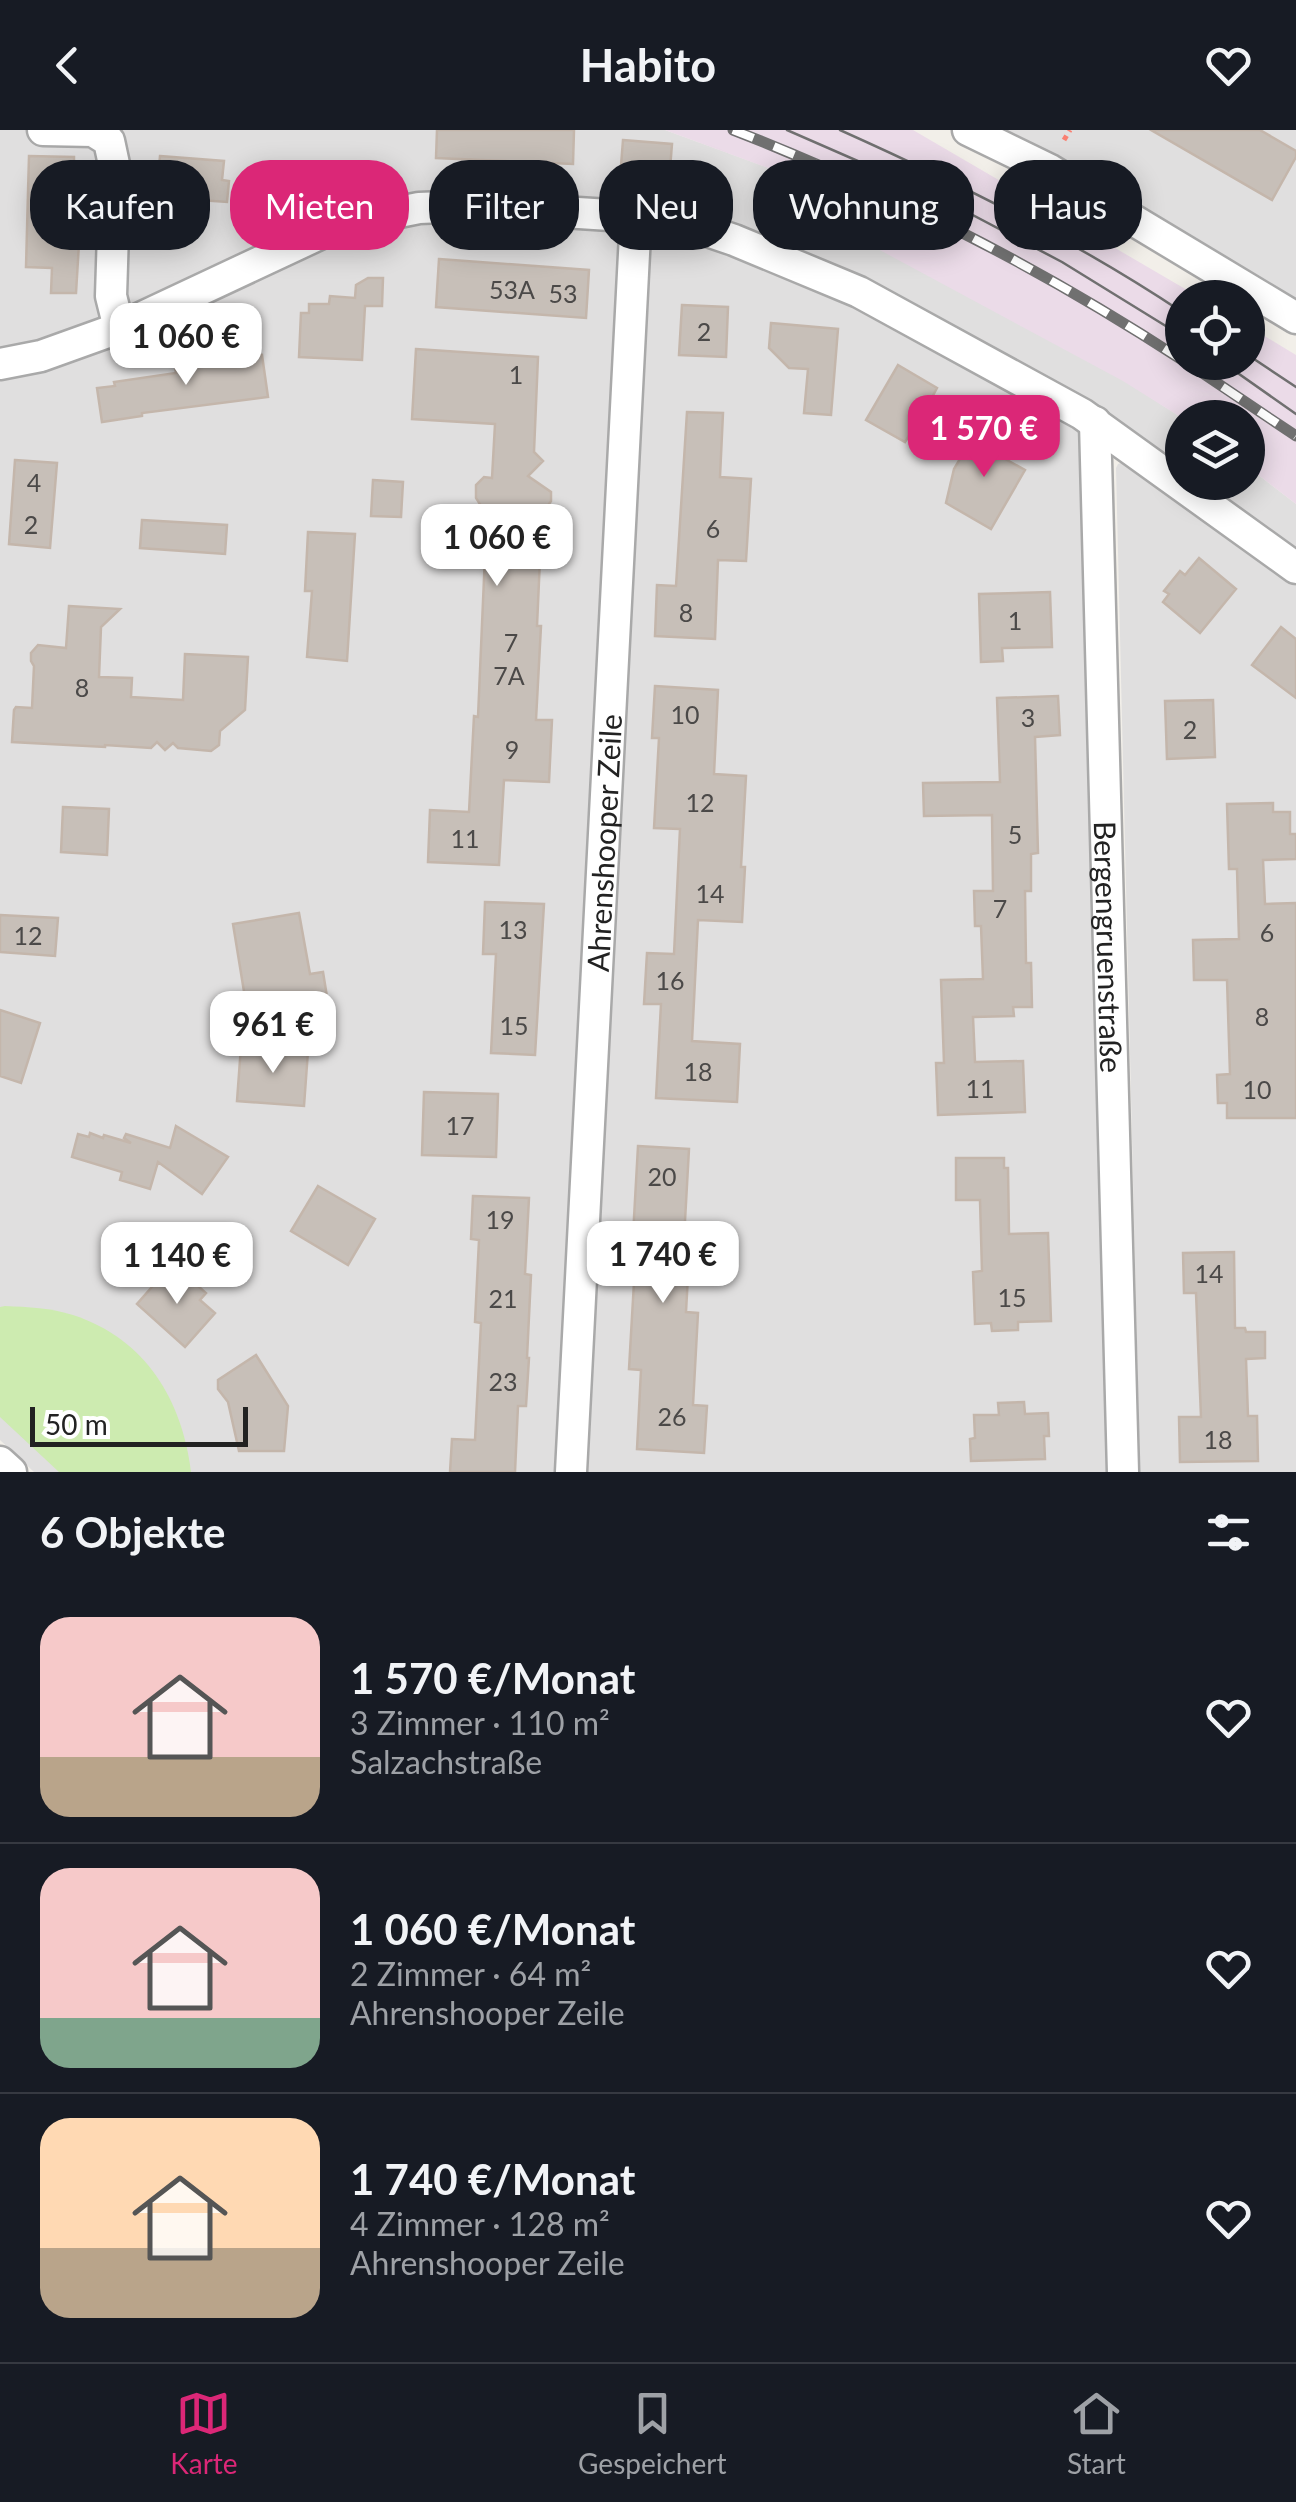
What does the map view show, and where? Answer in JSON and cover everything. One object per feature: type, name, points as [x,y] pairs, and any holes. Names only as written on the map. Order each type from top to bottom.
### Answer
[{"type":"street","points":[[43,130],[93,131],[109,141],[115,169],[110,296],[119,328]]},
{"type":"street","points":[[968,130],[1050,170],[1296,318]]},
{"type":"street","points":[[0,364],[41,356],[119,328],[326,231],[379,216],[418,208],[468,206],[599,213]]},
{"type":"street","points":[[733,240],[859,292],[1095,422],[1296,568]]},
{"type":"street","name":"Ahrenshooper Zeile","points":[[571,1472],[634,250]]},
{"type":"street","name":"Bergengruenstraße","points":[[1095,422],[1123,1472]]},
{"type":"street","points":[[0,1462],[11,1472]]},
{"type":"path","points":[[1064,140],[1070,130]]},
{"type":"shaded area","points":[[0,130],[665,130],[753,162],[753,232],[733,224],[733,160],[599,160],[599,198],[579,197],[579,160],[429,160],[429,192],[409,196],[409,160],[230,160],[230,250],[260,250],[101,325],[0,353]]},
{"type":"shaded area","points":[[665,130],[913,130],[964,160],[753,160]]},
{"type":"shaded area","points":[[999,130],[1296,130],[1296,298],[1142,208],[1142,160],[1057,160]]},
{"type":"shaded area","points":[[974,166],[994,177],[994,250],[1119,250],[1170,280],[1165,280],[1165,380],[1265,380],[1265,336],[1296,355],[1296,504],[1265,480],[1265,400],[1165,400],[1165,407],[880,250],[974,250]]},
{"type":"shaded area","points":[[429,224],[429,250],[579,250],[579,228],[599,229],[599,250],[620,250],[556,1472],[34,1472],[0,1440],[0,375],[317,250],[409,250],[409,226]]},
{"type":"shaded area","points":[[650,250],[713,250],[873,316],[1075,426],[1083,439],[1109,1472],[588,1472]]},
{"type":"shaded area","points":[[798,250],[923,250],[1165,407],[1165,455],[1089,401],[835,265]]},
{"type":"shaded area","points":[[1129,462],[1165,489],[1165,500],[1180,500],[1296,586],[1296,1472],[1140,1472],[1118,464]]},
{"type":"shaded area","points":[[1265,480],[1296,504],[1296,551],[1227,500],[1265,500]]},
{"type":"green space","points":[[0,1307],[73,1315],[99,1326],[140,1356],[169,1397],[179,1420],[191,1472],[59,1472],[0,1417]]},
{"type":"building","points":[[437,130],[574,130],[573,160],[436,158]]},
{"type":"building","points":[[1151,130],[1260,130],[1296,151],[1296,157],[1272,200]]},
{"type":"building","points":[[623,140],[672,144],[671,160],[621,160]]},
{"type":"building","points":[[29,156],[74,157],[30,160],[30,250],[79,250],[76,293],[51,293],[52,268],[26,267]]},
{"type":"building","points":[[160,156],[224,161],[222,180],[229,181],[227,202],[210,201],[210,160],[160,160]]},
{"type":"building","points":[[439,259],[589,270],[586,318],[436,307]]},
{"type":"building","points":[[368,278],[383,278],[382,306],[365,306],[362,360],[299,357],[301,313],[309,313],[309,304],[329,304],[330,296],[355,298],[356,285]]},
{"type":"building","points":[[682,305],[728,307],[726,357],[679,355]]},
{"type":"building","points":[[771,323],[838,329],[831,415],[804,413],[808,369],[789,368],[769,348]]},
{"type":"building","points":[[416,349],[538,357],[534,452],[543,461],[528,476],[551,492],[551,501],[542,514],[536,720],[552,720],[549,782],[504,780],[499,865],[428,862],[430,810],[469,812],[474,716],[478,717],[487,509],[476,498],[476,485],[484,477],[492,478],[495,424],[412,419]]},
{"type":"building","points":[[262,355],[268,397],[102,422],[97,388],[176,373],[175,366]]},
{"type":"building","points":[[898,365],[937,388],[930,401],[937,405],[924,428],[917,423],[905,442],[866,420]]},
{"type":"building","points":[[687,412],[723,413],[720,477],[751,479],[746,561],[718,560],[715,639],[655,636],[657,585],[676,586]]},
{"type":"building","points":[[976,432],[990,440],[993,435],[1014,447],[1007,460],[1025,470],[991,529],[946,503],[954,469]]},
{"type":"building","points":[[15,460],[57,463],[50,548],[9,544]]},
{"type":"building","points":[[373,480],[403,482],[401,517],[371,516]]},
{"type":"building","points":[[142,520],[227,525],[225,554],[140,548]]},
{"type":"building","points":[[308,532],[355,534],[347,661],[307,657],[312,591],[305,591]]},
{"type":"building","points":[[1199,558],[1236,589],[1200,633],[1163,602],[1169,594],[1164,591],[1180,571],[1185,575]]},
{"type":"building","points":[[1050,592],[1052,647],[1002,648],[1003,661],[981,662],[979,594]]},
{"type":"building","points":[[69,606],[120,609],[101,627],[99,677],[132,678],[131,697],[183,700],[185,654],[248,657],[245,710],[220,731],[219,745],[211,751],[178,748],[173,743],[165,750],[157,742],[151,748],[12,742],[14,710],[32,708],[31,653],[38,645],[66,648]]},
{"type":"building","points":[[1281,627],[1296,639],[1296,698],[1252,665]]},
{"type":"building","points":[[655,686],[718,690],[714,774],[746,776],[742,922],[698,920],[692,1041],[740,1044],[737,1102],[656,1098],[661,1004],[644,1004],[647,953],[674,954],[680,829],[654,828],[659,738],[652,738]]},
{"type":"building","points":[[1058,696],[1060,735],[1035,737],[1038,853],[1031,854],[1031,891],[1025,891],[1026,963],[1031,963],[1032,1007],[1013,1007],[1014,1016],[973,1017],[975,1062],[1023,1061],[1025,1112],[938,1115],[936,1063],[944,1063],[941,980],[983,979],[981,926],[975,926],[974,891],[993,891],[992,815],[924,816],[923,783],[1000,782],[997,698]]},
{"type":"building","points":[[1213,700],[1215,757],[1167,759],[1165,701]]},
{"type":"building","points":[[1273,803],[1273,812],[1290,812],[1290,834],[1296,834],[1296,859],[1263,860],[1265,904],[1296,903],[1296,1118],[1227,1118],[1227,1103],[1218,1103],[1217,1075],[1230,1074],[1227,980],[1194,980],[1193,940],[1239,939],[1237,869],[1229,869],[1227,804]]},
{"type":"building","points":[[63,807],[109,809],[107,855],[61,852]]},
{"type":"building","points":[[485,902],[544,904],[535,1055],[491,1053],[496,954],[483,954]]},
{"type":"building","points":[[299,913],[310,974],[323,972],[328,1003],[248,1016],[233,924]]},
{"type":"building","points":[[0,915],[58,918],[55,956],[0,952]]},
{"type":"building","points":[[0,1010],[40,1023],[21,1083],[0,1076]]},
{"type":"building","points":[[241,1046],[308,1051],[304,1106],[237,1101]]},
{"type":"building","points":[[424,1092],[498,1094],[496,1157],[422,1155]]},
{"type":"building","points":[[176,1126],[228,1157],[202,1194],[158,1162],[150,1189],[120,1180],[122,1172],[72,1157],[78,1134],[103,1138],[104,1135],[131,1143],[124,1138],[126,1134],[170,1148]]},
{"type":"building","points":[[638,1146],[689,1149],[684,1239],[690,1239],[686,1312],[698,1313],[693,1405],[707,1406],[704,1453],[637,1449],[641,1370],[629,1369],[634,1282],[623,1282],[626,1236],[633,1236]]},
{"type":"building","points":[[956,1158],[1004,1158],[1004,1168],[1008,1168],[1009,1234],[1048,1233],[1051,1321],[1018,1322],[1018,1330],[992,1331],[991,1323],[975,1324],[973,1272],[982,1271],[980,1200],[956,1200]]},
{"type":"building","points":[[318,1186],[375,1219],[348,1265],[291,1231]]},
{"type":"building","points":[[473,1196],[529,1198],[525,1274],[531,1275],[529,1358],[526,1406],[518,1406],[515,1472],[450,1472],[452,1439],[475,1440],[481,1323],[475,1322],[479,1240],[471,1239]]},
{"type":"building","points":[[1234,1252],[1235,1328],[1265,1332],[1265,1358],[1246,1359],[1248,1416],[1257,1416],[1258,1461],[1180,1462],[1179,1417],[1201,1417],[1196,1293],[1184,1293],[1183,1253]]},
{"type":"building","points":[[167,1270],[183,1285],[189,1278],[206,1293],[200,1300],[215,1313],[185,1347],[137,1304]]},
{"type":"building","points":[[256,1355],[288,1406],[284,1451],[239,1451],[228,1402],[218,1389],[218,1380]]},
{"type":"building","points":[[1024,1402],[1025,1414],[1048,1413],[1045,1459],[971,1461],[974,1415],[999,1415],[998,1403]]},
{"type":"tram line","points":[[787,130],[931,193],[1062,262],[1165,326]]},
{"type":"tram line","points":[[840,130],[1015,214],[1165,301]]},
{"type":"tram line","points":[[1265,366],[1296,387]]},
{"type":"tram line","points":[[1248,380],[1296,414]]},
{"type":"railway","points":[[733,130],[964,233],[1165,349]]},
{"type":"railway","points":[[1213,380],[1296,436]]}]
